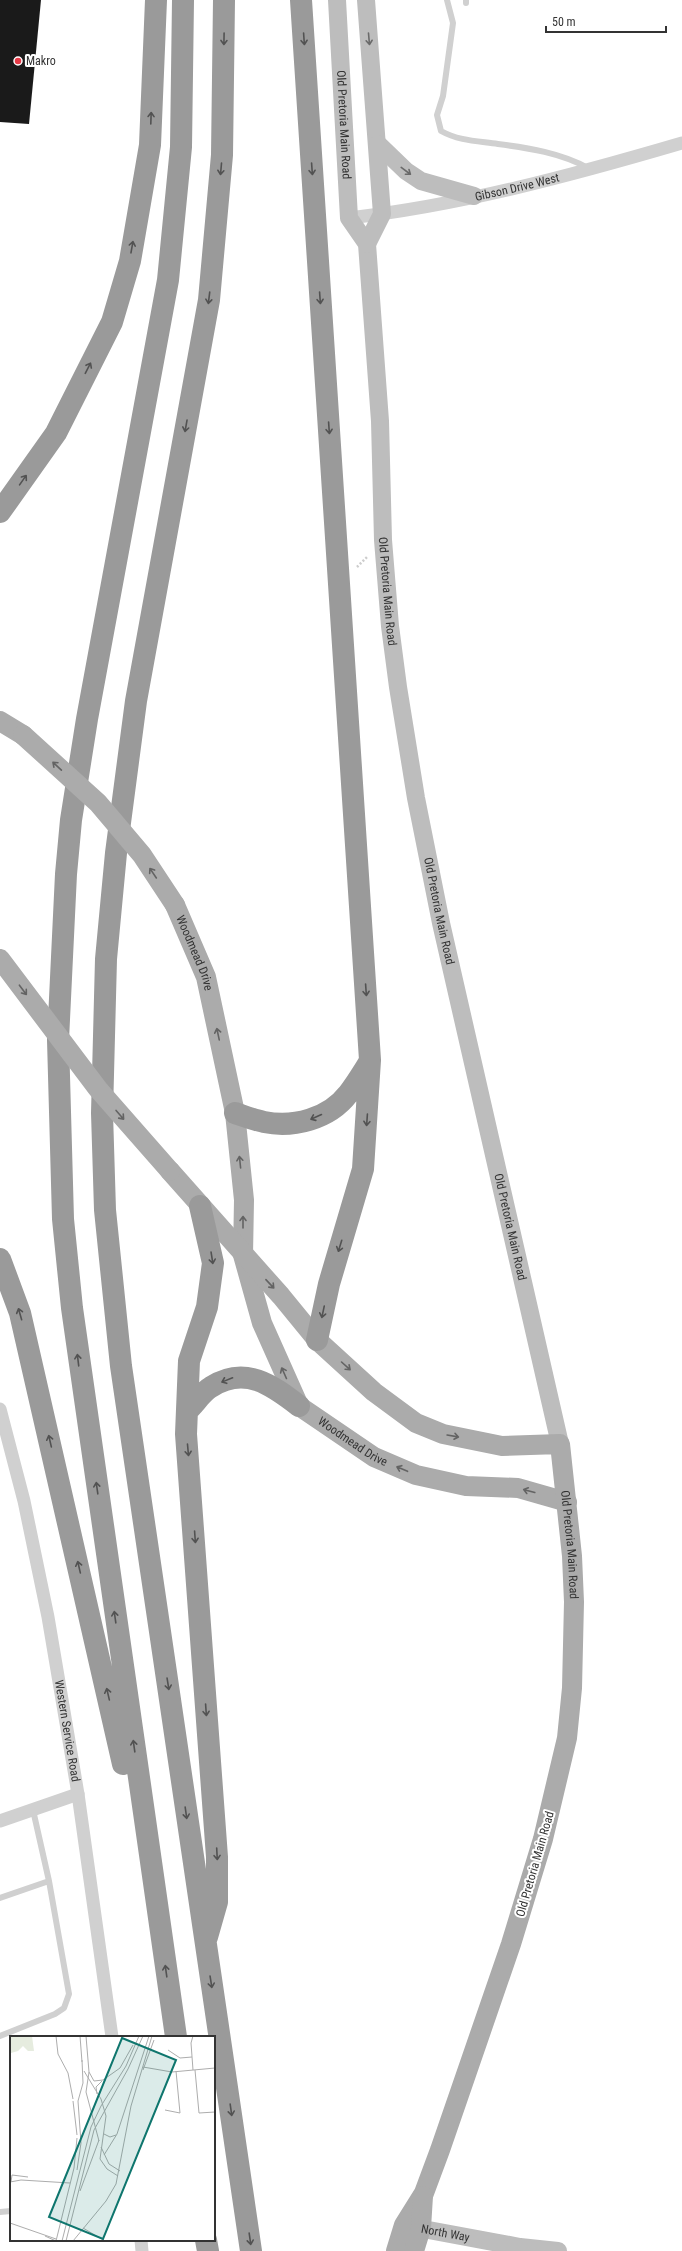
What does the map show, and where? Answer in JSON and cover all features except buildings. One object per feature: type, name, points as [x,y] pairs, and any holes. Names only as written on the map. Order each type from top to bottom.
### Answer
[{"type":"highway","points":[[0,512],[56,433],[112,322],[130,261],[150,145],[156,0]]},
{"type":"highway","points":[[176,2036],[72,1308],[63,1219],[58,1040],[61,952],[71,820],[116,558],[168,280],[181,147],[183,0]]},
{"type":"highway","points":[[224,0],[222,155],[209,300],[136,701],[120,823],[106,959],[102,1113],[105,1210],[121,1366],[251,2251]]},
{"type":"highway","points":[[301,0],[370,1060],[364,1169],[328,1284],[317,1340]]},
{"type":"highway","points":[[234,1113],[271,1123],[289,1124],[311,1120],[328,1112],[347,1096],[370,1060]]},
{"type":"highway","points":[[200,1206],[213,1263],[207,1307],[189,1360],[187,1440],[193,1498],[217,1857],[217,1902],[205,1944]]},
{"type":"highway","points":[[0,1259],[20,1313],[113,1717],[142,1870],[157,1909]]},
{"type":"highway","points":[[187,1411],[210,1387],[232,1377],[262,1381],[273,1386],[299,1406]]},
{"type":"highway","points":[[206,2241],[208,2251]]},
{"type":"main road","name":"Old Pretoria Main Road","points":[[337,0],[349,218]]},
{"type":"main road","points":[[349,218],[367,244],[382,214],[378,144],[366,0]]},
{"type":"main road","points":[[378,144],[406,171],[421,181],[474,196]]},
{"type":"main road","name":"Old Pretoria Main Road","points":[[367,244],[380,421],[383,540],[398,687],[439,915],[560,1444],[572,1556],[574,1626],[572,1688],[566,1738],[543,1839],[511,1944],[412,2227]]},
{"type":"main road","name":"Woodmead Drive","points":[[0,721],[23,735],[98,803],[142,855],[175,905],[206,977],[234,1113],[244,1200],[243,1255],[262,1323],[299,1406],[374,1457],[416,1475],[466,1486],[518,1488],[566,1502]]},
{"type":"main road","name":"Woodmead Drive","points":[[0,959],[98,1089],[243,1255],[281,1296],[317,1340],[374,1392],[416,1422],[443,1434],[502,1446],[560,1444]]},
{"type":"main road","points":[[396,2251],[412,2227]]},
{"type":"main road","points":[[412,2227],[414,2251]]},
{"type":"main road","name":"North Way","points":[[412,2227],[520,2249],[558,2251]]},
{"type":"street","name":"Gibson Drive West","points":[[349,218],[382,214],[474,196],[591,170],[682,143]]},
{"type":"street","name":"Western Service Road","points":[[0,1409],[2,1424],[24,1501],[48,1618],[78,1794],[112,2036]]},
{"type":"street","points":[[0,1821],[78,1794]]},
{"type":"street","points":[[141,2241],[142,2251]]},
{"type":"lane","points":[[447,0],[453,23],[443,96],[437,116],[441,131],[454,138],[522,147],[567,158],[591,170]]},
{"type":"lane","points":[[0,2036],[55,2014],[64,2008],[69,1994],[49,1881],[33,1810]]},
{"type":"lane","points":[[0,1898],[49,1881]]},
{"type":"lane","points":[[0,2212],[10,2211]]},
{"type":"path","points":[[339,587],[383,540]]},
{"type":"place","name":"Makro","points":[[18,61]]}]
